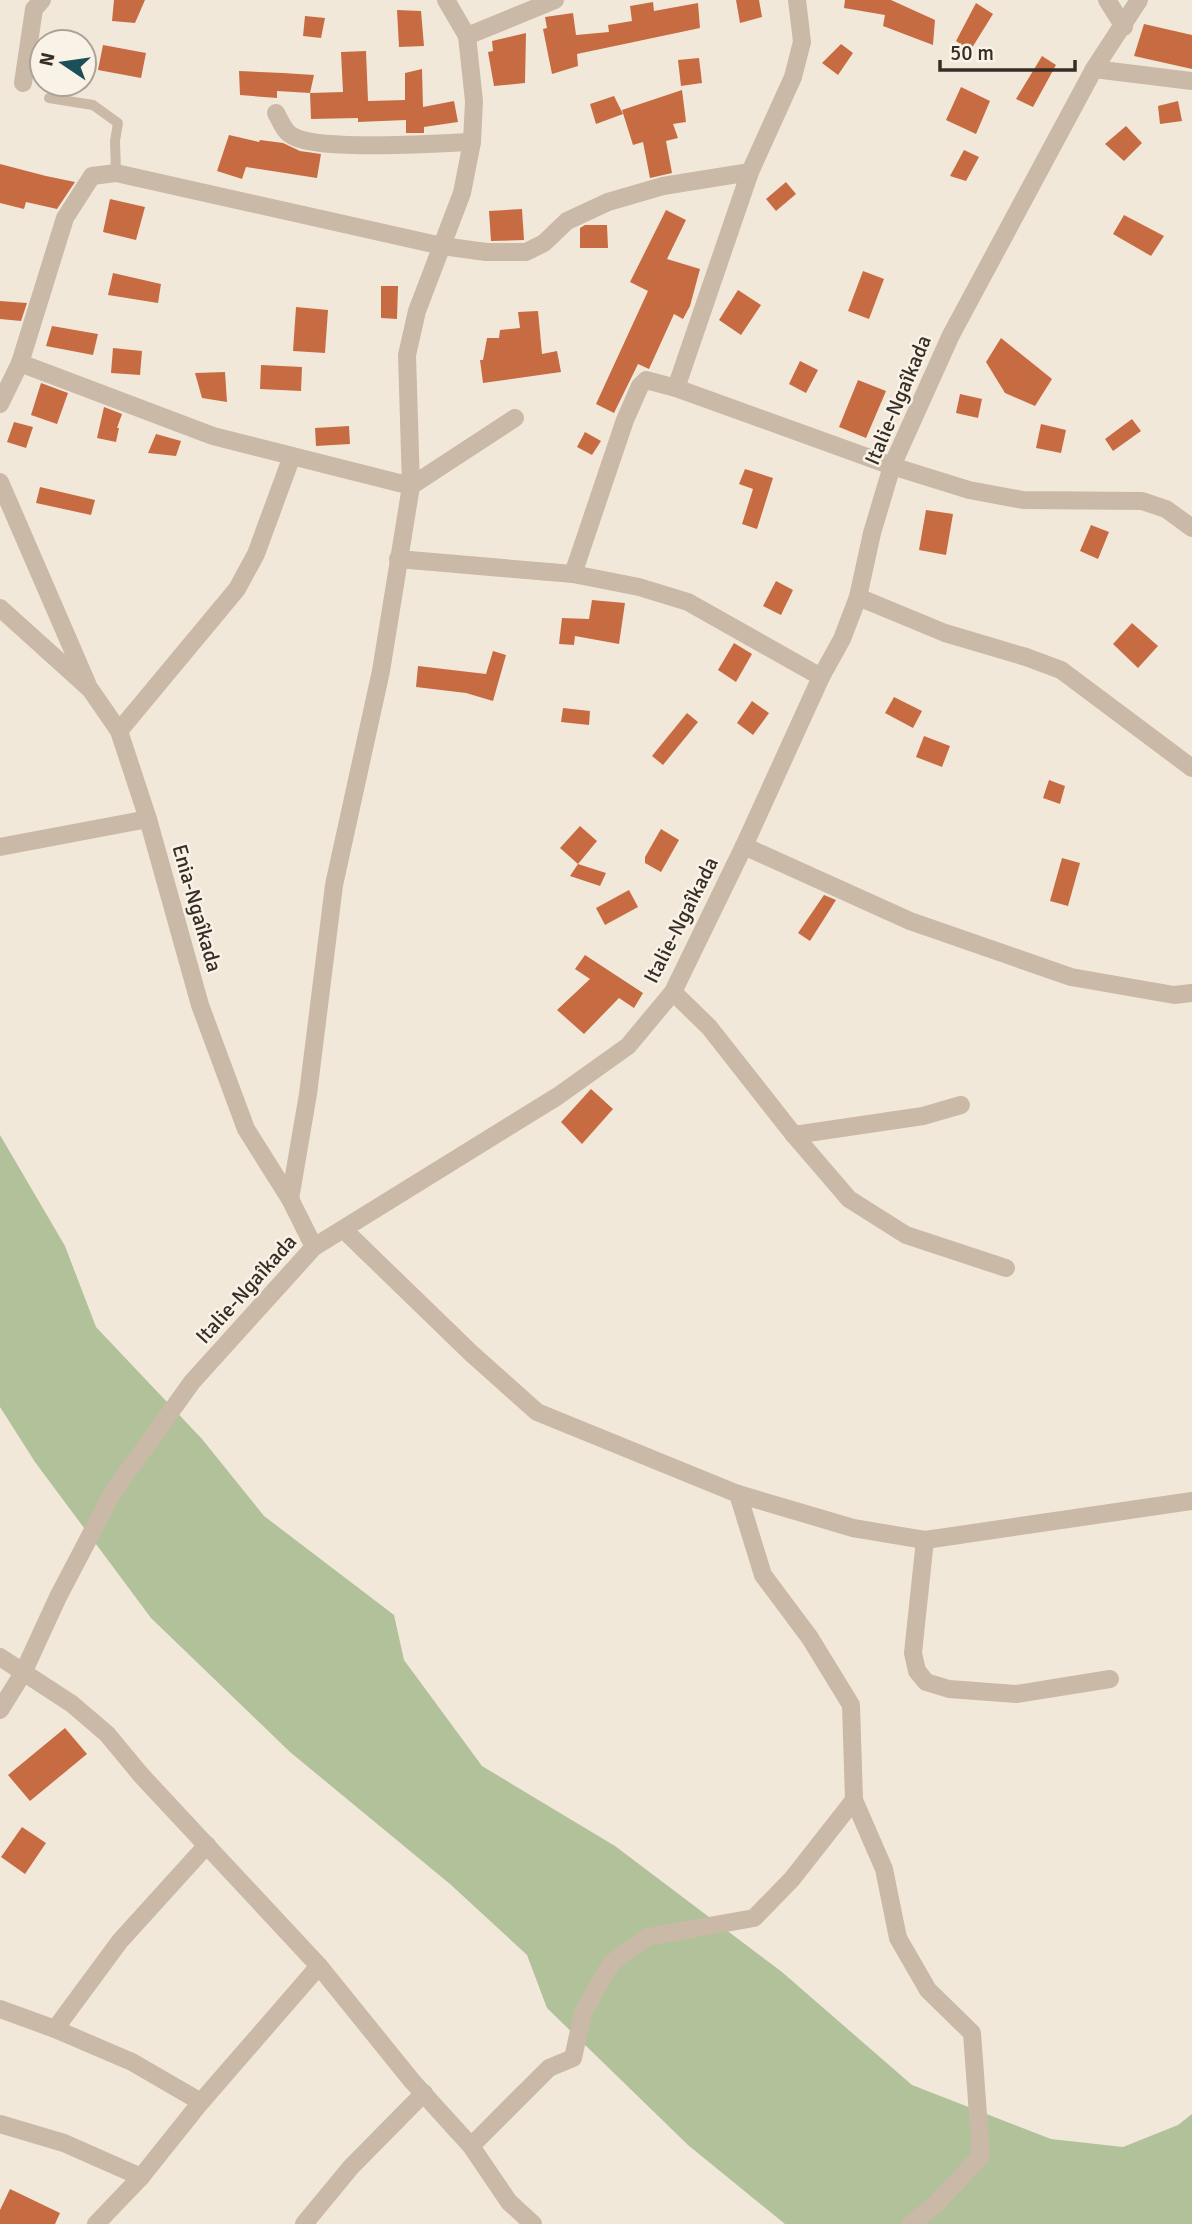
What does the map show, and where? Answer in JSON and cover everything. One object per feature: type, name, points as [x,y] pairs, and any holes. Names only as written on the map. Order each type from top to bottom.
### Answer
[{"type":"street","points":[[23,83],[34,9],[42,0]]},
{"type":"street","points":[[290,1199],[308,1094],[334,885],[382,671],[411,485],[407,355],[417,311],[462,193],[472,142],[474,102],[467,36],[446,0]]},
{"type":"street","points":[[467,36],[555,0]]},
{"type":"street","points":[[676,388],[750,172],[793,77],[802,42],[797,0]]},
{"type":"street","points":[[1108,0],[1124,27]]},
{"type":"street","name":"Italie-Ngaîkada","points":[[0,1710],[23,1674],[58,1597],[113,1492],[192,1382],[314,1247],[568,1089],[628,1045],[673,992],[744,846],[821,677],[842,639],[858,597],[872,533],[892,466],[951,335],[1094,69],[1124,27],[1139,0]]},
{"type":"street","points":[[1094,69],[1192,81]]},
{"type":"street","points":[[276,113],[288,134],[301,141],[342,145],[472,142]]},
{"type":"street","points":[[0,404],[20,363],[65,218],[92,176],[116,173],[442,246],[486,252],[526,252],[544,243],[568,221],[608,202],[663,186],[750,172]]},
{"type":"street","points":[[20,363],[214,436],[411,485],[515,418]]},
{"type":"street","points":[[573,574],[625,419],[640,386],[646,380],[676,388],[892,466],[969,490],[1023,500],[1142,501],[1166,509],[1192,528]]},
{"type":"street","points":[[119,732],[237,589],[256,554],[292,456]]},
{"type":"street","points":[[0,482],[89,690]]},
{"type":"street","points":[[398,559],[573,574],[639,587],[688,602],[821,677]]},
{"type":"street","points":[[858,597],[945,634],[1062,670],[1192,768]]},
{"type":"street","name":"Enia-Ngaîkada","points":[[0,608],[89,690],[119,732],[148,819],[200,1005],[246,1129],[290,1199],[314,1247]]},
{"type":"street","points":[[0,847],[148,819]]},
{"type":"street","points":[[744,846],[911,921],[1071,977],[1174,995],[1192,993]]},
{"type":"street","points":[[673,992],[709,1027],[794,1135],[849,1199],[906,1235],[1006,1268]]},
{"type":"street","points":[[794,1135],[923,1116],[961,1105]]},
{"type":"street","points":[[344,1230],[472,1354],[537,1412],[738,1494],[853,1528],[925,1540],[1192,1502]]},
{"type":"street","points":[[738,1494],[762,1575],[810,1638],[851,1705],[854,1801],[884,1869],[898,1938],[928,1990],[972,2033],[981,2156],[936,2204],[911,2224]]},
{"type":"street","points":[[925,1540],[913,1653],[918,1671],[926,1682],[950,1689],[1016,1694],[1111,1679]]},
{"type":"street","points":[[0,1657],[72,1704],[107,1734],[319,1966],[471,2146],[509,2202],[533,2224]]},
{"type":"street","points":[[471,2146],[549,2067],[573,2059],[583,2013],[611,1964],[647,1937],[754,1918],[792,1879],[854,1801]]},
{"type":"street","points":[[55,2029],[120,1941],[207,1845]]},
{"type":"street","points":[[96,2224],[141,2177],[201,2102],[319,1966]]},
{"type":"street","points":[[0,2010],[55,2029],[132,2062],[201,2102]]},
{"type":"street","points":[[304,2224],[351,2167],[424,2093]]},
{"type":"street","points":[[0,2124],[64,2143],[141,2177]]},
{"type":"lane","points":[[49,98],[93,104],[118,122],[116,173]]},
{"type":"green space","points":[[0,1135],[65,1246],[96,1327],[202,1439],[264,1516],[394,1615],[404,1660],[482,1766],[615,1846],[782,1972],[912,2085],[1051,2139],[1123,2147],[1178,2125],[1192,2114],[1192,2224],[785,2224],[688,2145],[547,2008],[527,1955],[450,1884],[290,1752],[151,1618],[35,1462],[0,1407]]},
{"type":"building","points":[[114,0],[145,0],[135,23],[112,21]]},
{"type":"building","points":[[736,0],[759,0],[762,17],[740,23]]},
{"type":"building","points":[[845,0],[891,0],[935,20],[933,45],[883,26],[885,15],[844,8]]},
{"type":"building","points":[[653,2],[654,11],[698,3],[700,28],[577,54],[578,66],[552,74],[543,29],[547,28],[545,17],[573,13],[576,35],[609,32],[608,25],[632,21],[630,6]]},
{"type":"building","points":[[976,3],[993,14],[970,51],[956,41]]},
{"type":"building","points":[[397,10],[421,11],[424,46],[399,47]]},
{"type":"building","points":[[305,16],[325,18],[321,38],[303,36]]},
{"type":"building","points":[[1144,24],[1192,35],[1192,69],[1134,56]]},
{"type":"building","points":[[526,33],[525,83],[494,86],[488,52],[493,51],[492,41]]},
{"type":"building","points":[[841,44],[853,53],[838,75],[822,63]]},
{"type":"building","points":[[103,45],[146,53],[141,78],[98,70]]},
{"type":"building","points":[[366,51],[368,101],[405,100],[405,73],[422,69],[423,107],[454,101],[458,122],[424,127],[424,133],[406,133],[406,120],[358,122],[358,118],[311,119],[310,93],[343,92],[341,52]]},
{"type":"building","points":[[1042,56],[1056,65],[1033,107],[1016,99]]},
{"type":"building","points":[[699,58],[702,83],[681,86],[678,60]]},
{"type":"building","points":[[239,71],[314,75],[310,93],[277,91],[277,98],[240,95]]},
{"type":"building","points":[[961,87],[990,101],[976,134],[946,120]]},
{"type":"building","points":[[682,90],[686,122],[673,124],[678,138],[666,141],[672,173],[650,178],[643,142],[633,145],[622,110]]},
{"type":"building","points":[[614,96],[623,114],[596,124],[590,104]]},
{"type":"building","points":[[1178,101],[1182,121],[1160,124],[1158,106]]},
{"type":"building","points":[[1126,126],[1142,143],[1124,161],[1105,144]]},
{"type":"building","points":[[229,135],[259,142],[283,143],[300,151],[321,154],[317,178],[246,167],[242,179],[217,171]]},
{"type":"building","points":[[964,150],[979,157],[966,181],[950,176]]},
{"type":"building","points":[[0,164],[75,182],[57,209],[26,202],[24,209],[0,203]]},
{"type":"building","points":[[786,182],[796,194],[776,211],[766,199]]},
{"type":"building","points":[[110,199],[145,207],[136,240],[103,232]]},
{"type":"building","points":[[522,209],[524,240],[491,241],[489,211]]},
{"type":"building","points":[[666,210],[686,220],[667,259],[700,269],[690,306],[683,319],[674,314],[649,369],[638,364],[614,413],[596,404],[648,291],[630,282]]},
{"type":"building","points":[[1124,215],[1164,236],[1151,256],[1113,234]]},
{"type":"building","points":[[585,225],[607,225],[608,248],[580,248],[580,228]]},
{"type":"building","points":[[863,271],[884,279],[869,319],[848,311]]},
{"type":"building","points":[[113,273],[161,284],[158,303],[108,295]]},
{"type":"building","points":[[381,286],[398,286],[397,319],[381,318]]},
{"type":"building","points":[[738,290],[761,305],[741,335],[719,320]]},
{"type":"building","points":[[0,301],[27,303],[21,321],[0,319]]},
{"type":"building","points":[[296,307],[328,310],[325,353],[293,351]]},
{"type":"building","points":[[538,311],[542,354],[557,351],[561,372],[483,383],[480,360],[483,360],[487,338],[499,338],[500,330],[520,328],[518,312]]},
{"type":"building","points":[[52,326],[98,334],[93,355],[46,346]]},
{"type":"building","points":[[1001,338],[1052,379],[1035,406],[1005,393],[986,362]]},
{"type":"building","points":[[113,348],[142,351],[140,375],[111,373]]},
{"type":"building","points":[[800,361],[818,370],[806,393],[789,384]]},
{"type":"building","points":[[261,365],[302,367],[301,391],[260,389]]},
{"type":"building","points":[[225,372],[227,402],[202,398],[195,373]]},
{"type":"building","points":[[858,380],[886,391],[866,438],[839,427]]},
{"type":"building","points":[[41,383],[68,393],[57,424],[31,415]]},
{"type":"building","points":[[960,394],[982,399],[978,418],[956,413]]},
{"type":"building","points":[[104,407],[122,414],[116,442],[97,438]]},
{"type":"building","points":[[1132,419],[1141,431],[1113,451],[1105,439]]},
{"type":"building","points":[[14,422],[33,427],[26,448],[7,442]]},
{"type":"building","points":[[1041,424],[1066,430],[1061,453],[1036,448]]},
{"type":"building","points":[[349,426],[350,444],[316,446],[315,428]]},
{"type":"building","points":[[585,432],[601,441],[592,455],[577,447]]},
{"type":"building","points":[[156,434],[181,441],[176,456],[148,453]]},
{"type":"building","points":[[745,469],[773,478],[757,529],[742,524],[753,489],[739,484]]},
{"type":"building","points":[[40,487],[95,500],[91,515],[36,503]]},
{"type":"building","points":[[926,510],[953,514],[946,555],[919,550]]},
{"type":"building","points":[[1091,525],[1109,532],[1098,559],[1080,551]]},
{"type":"building","points":[[776,581],[793,590],[781,615],[763,606]]},
{"type":"building","points":[[592,600],[625,603],[619,644],[575,636],[574,645],[559,644],[562,618],[589,619]]},
{"type":"building","points":[[1132,623],[1158,646],[1138,668],[1113,644]]},
{"type":"building","points":[[734,643],[752,654],[736,682],[718,670]]},
{"type":"building","points":[[493,651],[506,655],[493,701],[466,693],[416,687],[418,666],[486,674]]},
{"type":"building","points":[[894,697],[922,711],[913,728],[885,713]]},
{"type":"building","points":[[752,701],[769,713],[753,735],[737,723]]},
{"type":"building","points":[[563,708],[590,711],[589,725],[561,722]]},
{"type":"building","points":[[687,713],[698,722],[663,765],[652,756]]},
{"type":"building","points":[[924,736],[950,746],[942,767],[916,757]]},
{"type":"building","points":[[1049,780],[1065,786],[1060,804],[1043,798]]},
{"type":"building","points":[[580,826],[597,841],[578,864],[560,848]]},
{"type":"building","points":[[661,829],[679,840],[661,872],[645,863],[645,857]]},
{"type":"building","points":[[1062,858],[1080,863],[1068,906],[1050,901]]},
{"type":"building","points":[[578,864],[606,873],[600,886],[570,876]]},
{"type":"building","points":[[629,890],[638,907],[605,925],[596,908]]},
{"type":"building","points":[[824,895],[836,900],[810,941],[798,933]]},
{"type":"building","points":[[585,955],[643,993],[634,1008],[619,998],[584,1034],[557,1010],[590,979],[575,969]]},
{"type":"building","points":[[591,1089],[613,1109],[582,1144],[561,1122]]},
{"type":"building","points":[[65,1728],[87,1754],[30,1801],[8,1775]]},
{"type":"building","points":[[22,1827],[46,1843],[25,1874],[1,1857]]},
{"type":"building","points":[[10,2189],[60,2213],[55,2224],[0,2224],[0,2210]]}]
